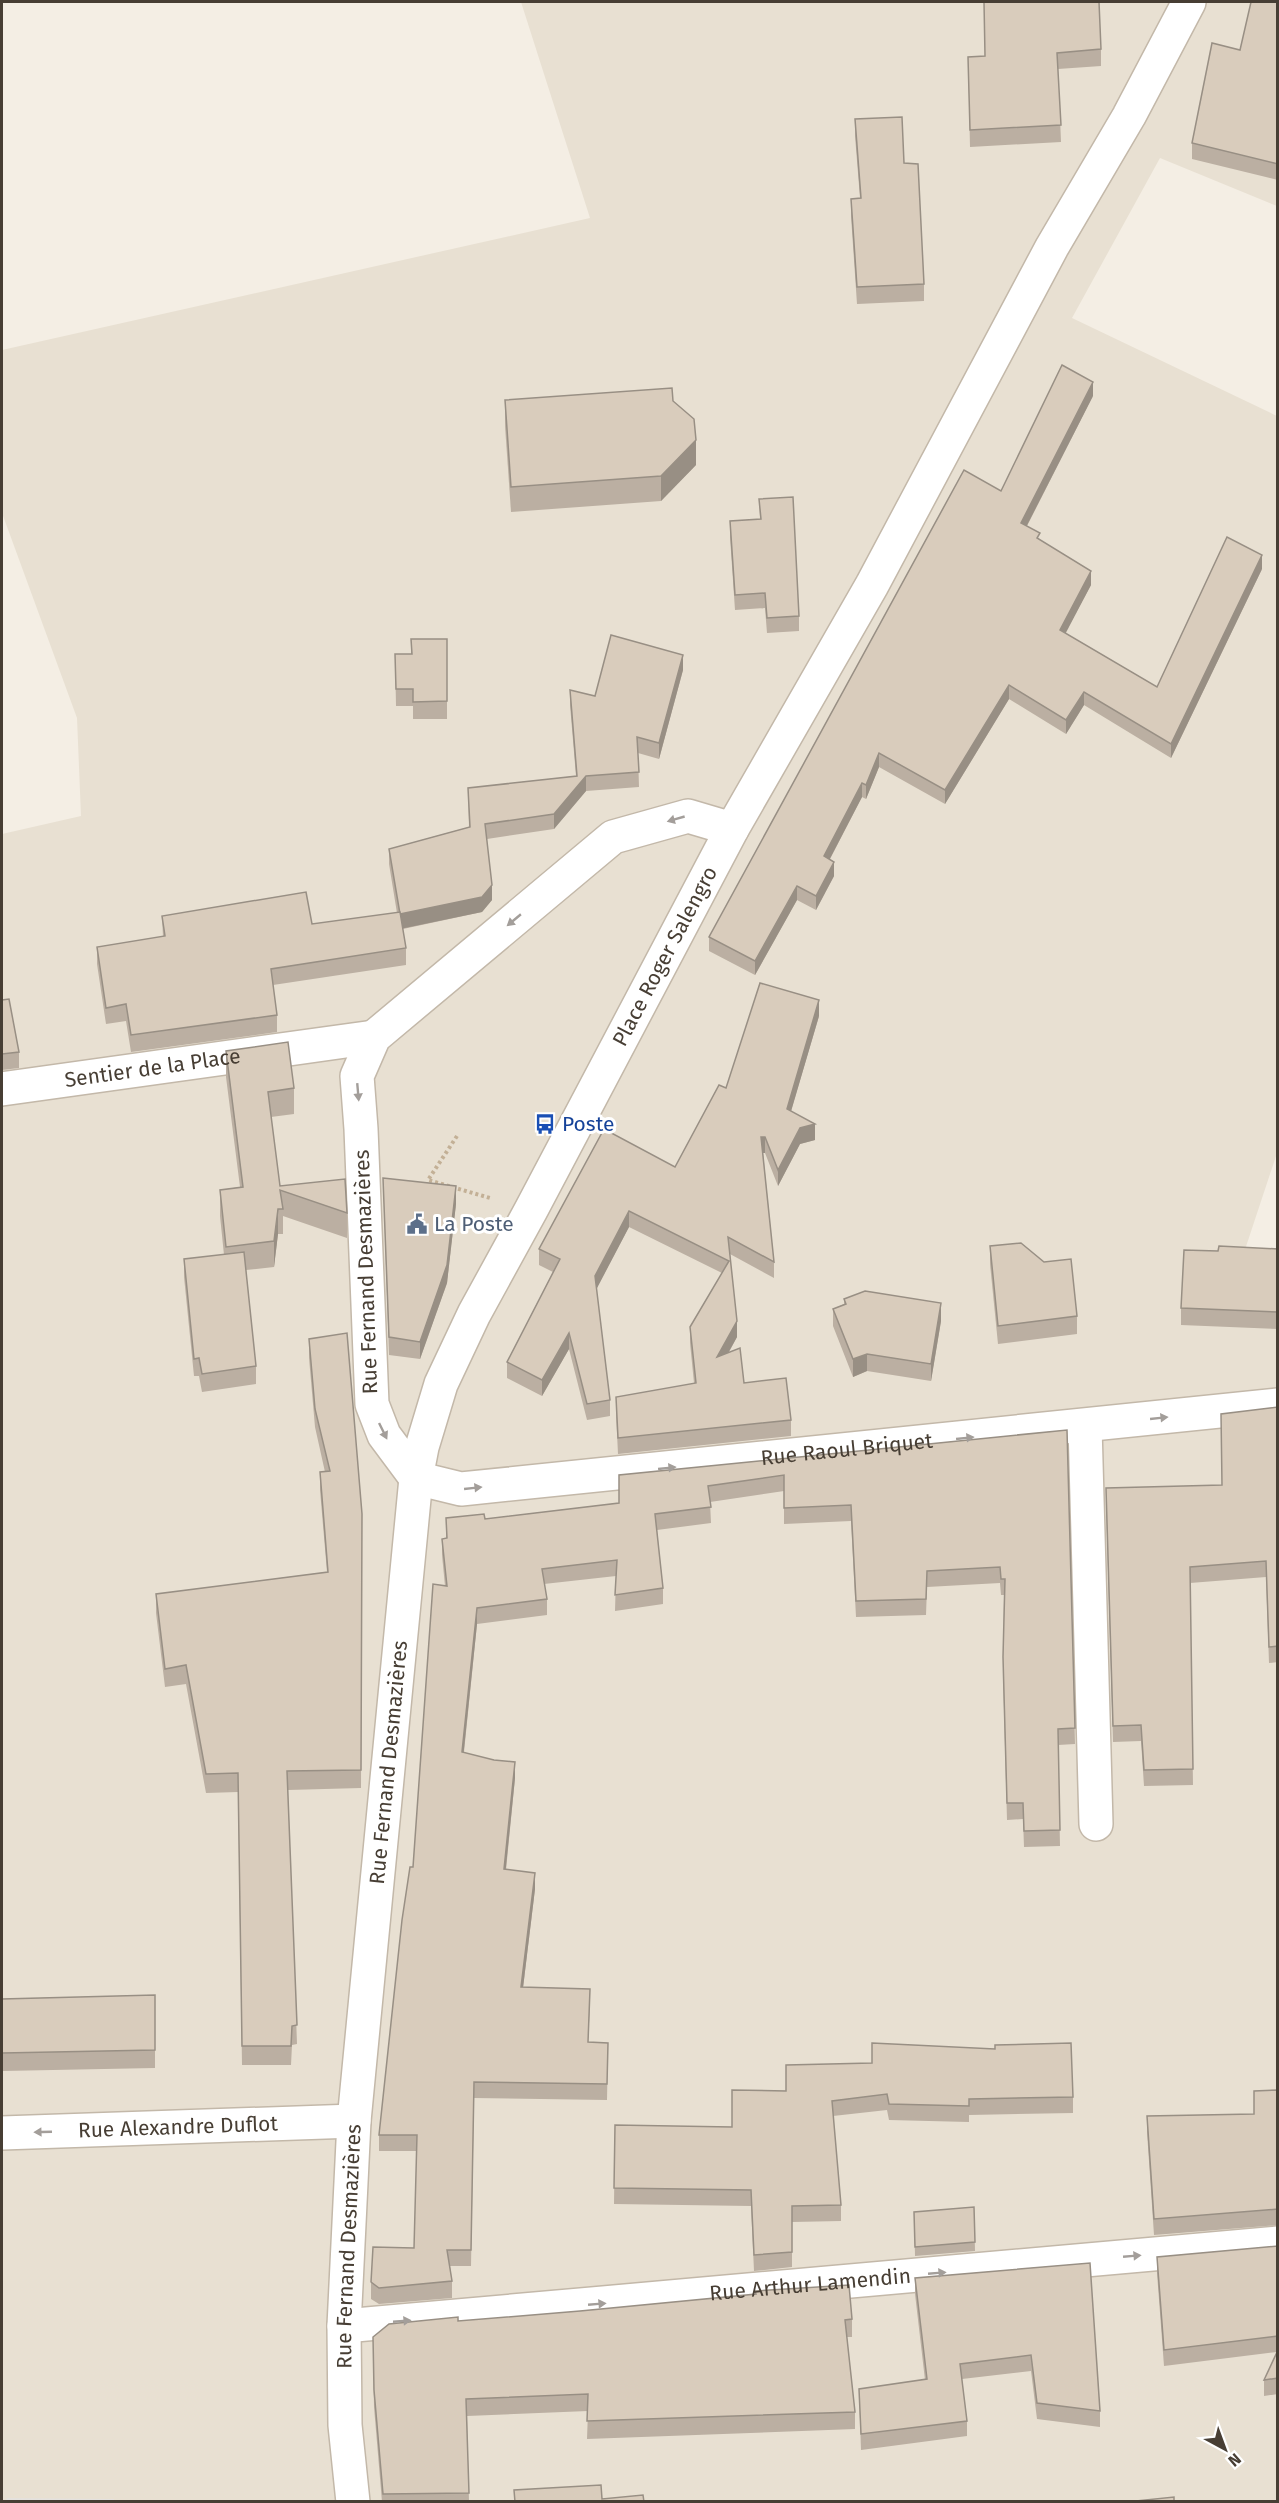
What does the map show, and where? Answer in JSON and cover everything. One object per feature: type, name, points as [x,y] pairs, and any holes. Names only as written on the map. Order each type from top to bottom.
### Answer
[{"type":"street","name":"Place Roger Salengro","points":[[416,1478],[422,1447],[441,1384],[474,1314],[732,829],[872,585],[1052,247],[1129,116],[1189,2]]},
{"type":"street","points":[[374,1038],[613,837],[688,816],[732,829]]},
{"type":"street","name":"Sentier de la Place","points":[[2,1089],[374,1038]]},
{"type":"street","name":"Rue Fernand Desmazières","points":[[353,2502],[345,2425],[344,2326],[354,2121],[408,1581],[416,1478],[384,1435],[372,1404],[357,1076],[374,1038]]},
{"type":"street","name":"Rue Raoul Briquet","points":[[416,1478],[461,1489],[1278,1406]]},
{"type":"street","points":[[1085,1426],[1096,1824]]},
{"type":"street","name":"Rue Alexandre Duflot","points":[[2,2133],[354,2121]]},
{"type":"street","name":"Rue Arthur Lamendin","points":[[344,2326],[1278,2243]]},
{"type":"path","points":[[457,1136],[428,1180],[531,1210]]},
{"type":"shaded area","points":[[521,2],[1277,2],[1277,206],[1160,158],[1072,318],[1277,416],[1277,1153],[1224,1313],[1278,1318],[1277,2501],[2,2501],[2,834],[81,816],[77,718],[2,513],[2,350],[590,218]]},
{"type":"shaded area","points":[[7,2498],[114,2499],[114,2502],[6,2501]]},
{"type":"building","points":[[984,2],[1099,2],[1101,49],[1057,53],[1061,125],[970,130],[968,57],[985,56]]},
{"type":"building","points":[[1251,2],[1278,2],[1278,164],[1192,143],[1212,43],[1240,50]]},
{"type":"building","points":[[902,117],[904,163],[918,164],[924,284],[857,287],[851,199],[861,198],[855,119]]},
{"type":"building","points":[[1062,365],[1093,382],[1021,523],[1040,533],[1037,538],[1091,571],[1060,630],[1157,687],[1227,537],[1262,555],[1171,744],[1084,692],[1066,720],[1009,685],[945,790],[879,753],[866,785],[862,783],[824,856],[834,862],[816,896],[797,886],[755,961],[709,937],[964,470],[1001,491]]},
{"type":"building","points":[[672,388],[673,401],[694,419],[696,440],[661,476],[511,487],[505,400]]},
{"type":"building","points":[[793,497],[799,616],[767,618],[765,593],[735,595],[730,521],[761,519],[759,499]]},
{"type":"building","points":[[611,635],[683,655],[659,743],[637,737],[639,772],[586,776],[554,814],[485,824],[492,885],[482,897],[400,914],[389,849],[470,827],[468,788],[577,776],[570,690],[595,696]]},
{"type":"building","points":[[411,639],[447,639],[447,701],[413,702],[413,689],[396,689],[395,654],[412,654]]},
{"type":"building","points":[[306,892],[312,924],[400,912],[406,948],[271,969],[277,1015],[131,1035],[126,1004],[106,1008],[97,947],[165,936],[162,916]]},
{"type":"building","points":[[760,983],[819,1000],[787,1109],[815,1124],[800,1128],[778,1170],[765,1137],[761,1137],[774,1262],[728,1237],[737,1321],[717,1357],[740,1348],[744,1383],[786,1378],[791,1420],[618,1438],[616,1397],[696,1383],[690,1327],[729,1261],[629,1211],[595,1276],[610,1400],[587,1404],[569,1333],[542,1380],[507,1362],[560,1259],[539,1249],[604,1129],[675,1167],[719,1085],[726,1088]]},
{"type":"building","points":[[9,999],[19,1052],[2,1054],[2,1000]]},
{"type":"building","points":[[288,1042],[294,1088],[268,1092],[280,1186],[345,1179],[347,1213],[280,1190],[283,1209],[278,1209],[274,1241],[226,1247],[220,1190],[243,1187],[226,1051]]},
{"type":"building","points":[[383,1178],[456,1186],[447,1265],[420,1342],[389,1337]]},
{"type":"building","points":[[1021,1243],[1044,1262],[1071,1259],[1077,1316],[998,1326],[990,1246]]},
{"type":"building","points":[[1219,1246],[1278,1249],[1278,1312],[1181,1308],[1184,1250],[1218,1251]]},
{"type":"building","points":[[244,1252],[256,1366],[202,1374],[199,1358],[194,1359],[184,1259]]},
{"type":"building","points":[[865,1291],[941,1303],[931,1364],[867,1354],[853,1359],[833,1309],[846,1304],[844,1299]]},
{"type":"building","points":[[347,1333],[362,1514],[361,1770],[287,1771],[297,2025],[292,2026],[291,2046],[242,2046],[238,1773],[206,1774],[186,1665],[165,1669],[156,1594],[328,1572],[320,1472],[330,1471],[315,1409],[309,1339]]},
{"type":"building","points":[[1278,1407],[1278,1646],[1269,1647],[1266,1561],[1190,1567],[1193,1769],[1144,1770],[1141,1725],[1113,1726],[1106,1488],[1222,1485],[1221,1414]]},
{"type":"building","points":[[1067,1430],[1075,1728],[1058,1729],[1060,1830],[1024,1831],[1023,1803],[1007,1803],[1003,1657],[1005,1579],[1001,1579],[1000,1567],[927,1571],[926,1599],[856,1601],[851,1505],[784,1508],[784,1475],[708,1486],[711,1507],[655,1514],[663,1588],[615,1595],[617,1560],[542,1569],[547,1599],[477,1608],[462,1752],[494,1760],[515,1762],[504,1869],[535,1873],[521,1987],[590,1989],[588,2042],[608,2043],[607,2084],[474,2082],[471,2250],[447,2250],[452,2281],[379,2288],[371,2282],[373,2247],[414,2248],[417,2135],[379,2135],[402,1920],[410,1867],[413,1867],[433,1584],[447,1586],[442,1539],[447,1538],[446,1518],[484,1514],[485,1519],[619,1503],[619,1475]]},
{"type":"building","points":[[155,1995],[155,2050],[2,2053],[2,1999]]},
{"type":"building","points":[[872,2043],[995,2049],[995,2045],[1071,2043],[1073,2097],[969,2099],[969,2106],[889,2104],[887,2094],[832,2101],[841,2205],[792,2206],[792,2252],[754,2255],[751,2190],[614,2188],[615,2125],[732,2127],[732,2090],[786,2091],[786,2065],[872,2063]]},
{"type":"building","points":[[1278,2090],[1278,2209],[1154,2219],[1147,2116],[1254,2114],[1254,2091]]},
{"type":"building","points":[[974,2207],[975,2242],[915,2247],[914,2212]]},
{"type":"building","points":[[1278,2246],[1278,2336],[1164,2350],[1157,2257]]},
{"type":"building","points":[[1090,2263],[1100,2411],[1037,2403],[1031,2355],[960,2364],[967,2421],[861,2434],[859,2389],[927,2379],[915,2278]]},
{"type":"building","points":[[849,2285],[852,2319],[845,2320],[855,2412],[587,2421],[588,2394],[466,2399],[469,2493],[383,2494],[374,2390],[373,2337],[389,2324],[458,2317],[458,2321],[580,2311],[756,2294],[755,2291]]},
{"type":"building","points":[[1278,2350],[1278,2378],[1264,2380]]},
{"type":"building","points":[[601,2485],[602,2499],[643,2495],[644,2502],[515,2502],[514,2490]]},
{"type":"building","points":[[1174,2497],[1174,2502],[1126,2502]]},
{"type":"place","name":"Poste","points":[[545,1124]]},
{"type":"place","name":"La Poste","points":[[417,1224]]}]
